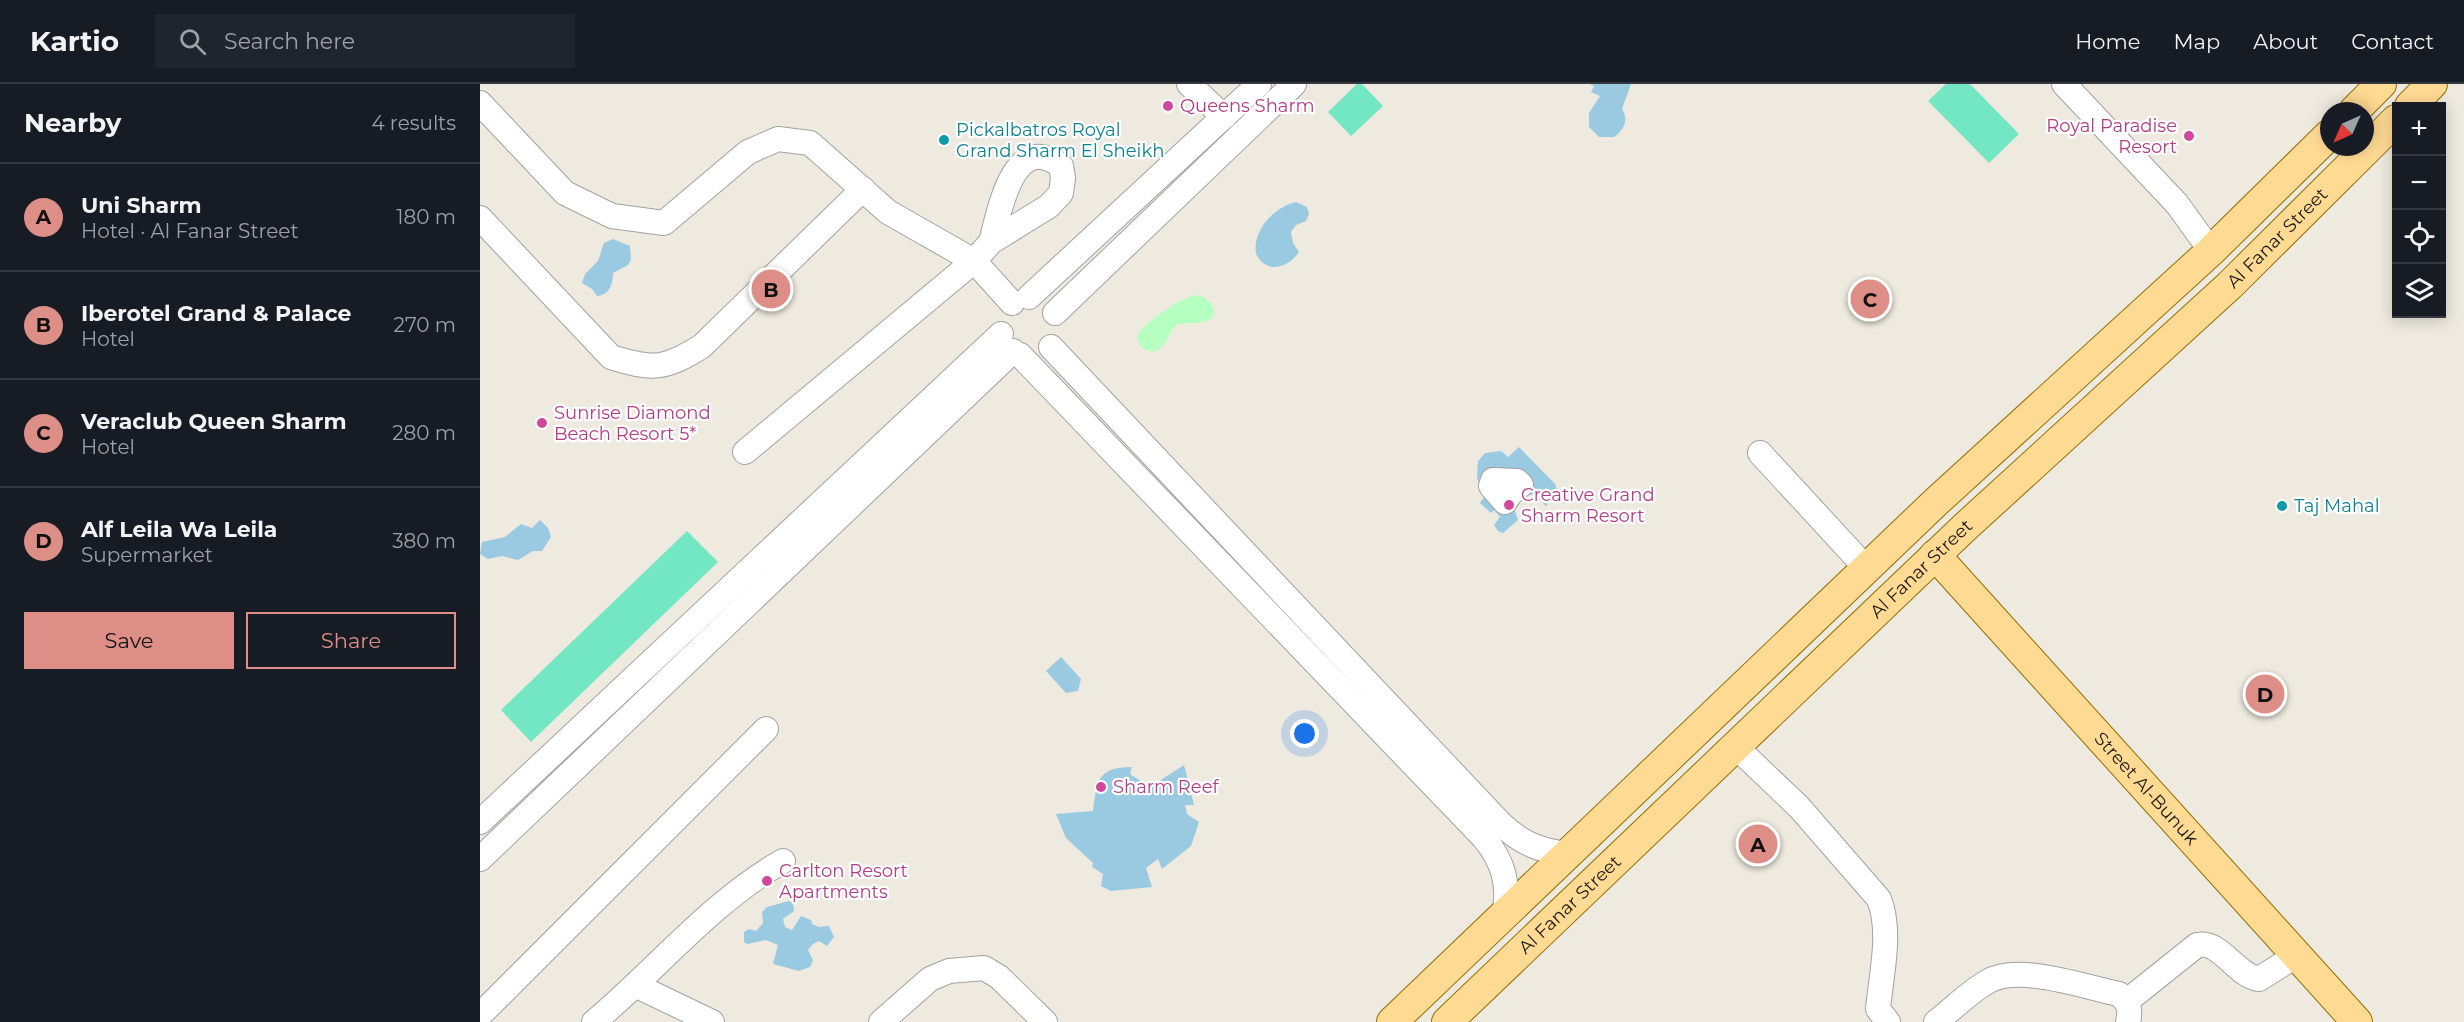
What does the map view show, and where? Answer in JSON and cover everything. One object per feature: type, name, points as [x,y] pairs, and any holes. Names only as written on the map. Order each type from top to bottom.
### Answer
[{"type":"main road","points":[[2363,102],[2381,84]]},
{"type":"main road","points":[[2414,102],[2432,84]]},
{"type":"main road","name":"Al Fanar Street","points":[[1447,1022],[1935,555],[2230,285],[2392,125]]},
{"type":"main road","name":"Al Fanar Street","points":[[1392,1022],[1866,568],[2211,251],[2320,144]]},
{"type":"main road","points":[[2254,208],[2254,215],[2261,228],[2267,232],[2282,235]]},
{"type":"main road","points":[[2211,251],[2228,270],[2230,285]]},
{"type":"main road","name":"Street Al-Bunuk","points":[[1935,555],[2357,1022]]},
{"type":"street","points":[[1190,84],[1224,117]]},
{"type":"street","points":[[1259,84],[1000,320],[1011,347],[1484,838],[1498,857],[1505,879],[1504,916]]},
{"type":"street","points":[[1055,313],[1294,84]]},
{"type":"street","points":[[2064,84],[2177,204],[2211,251]]},
{"type":"street","points":[[480,103],[565,193],[612,216],[664,223],[748,152],[778,139],[810,143],[888,212],[974,261],[1020,300],[1045,303],[1055,313],[1058,334],[1051,347],[1036,355],[1011,347]]},
{"type":"street","points":[[480,218],[610,357],[640,366],[674,364],[702,346],[863,189]]},
{"type":"street","points":[[745,452],[974,261],[991,242]]},
{"type":"street","points":[[480,822],[1011,347]]},
{"type":"street","points":[[480,859],[1011,347]]},
{"type":"street","points":[[1051,347],[1501,824],[1523,842],[1535,848],[1568,854]]},
{"type":"street","points":[[1760,453],[1866,568]]},
{"type":"street","points":[[480,1015],[766,729]]},
{"type":"street","points":[[1736,747],[1799,807],[1879,899],[1883,908],[1885,941],[1878,1009],[1888,1022]]},
{"type":"street","points":[[594,1022],[637,986],[669,952],[751,879],[783,861]]},
{"type":"street","points":[[1936,1022],[1987,982],[1999,976],[2019,974],[2119,994],[2128,1012],[2197,945],[2210,945],[2249,978],[2259,979],[2297,955]]},
{"type":"street","points":[[880,1022],[930,979],[949,972],[984,968],[999,977],[1045,1022]]},
{"type":"street","points":[[637,986],[712,1022]]},
{"type":"green space","points":[[1357,84],[1362,84],[1383,106],[1351,136],[1328,112]]},
{"type":"green space","points":[[1946,84],[1970,84],[2019,134],[1989,163],[1928,101]]},
{"type":"green space","points":[[1195,295],[1206,298],[1213,306],[1215,313],[1211,319],[1198,323],[1177,324],[1163,345],[1154,351],[1141,347],[1137,337],[1146,325],[1172,306]]},
{"type":"green space","points":[[687,531],[718,562],[531,742],[501,710]]},
{"type":"water","points":[[1589,84],[1631,84],[1622,109],[1625,117],[1624,125],[1614,137],[1599,137],[1589,127],[1589,113],[1600,96],[1591,92],[1594,86]]},
{"type":"water","points":[[1296,202],[1307,207],[1309,214],[1306,221],[1296,225],[1291,232],[1293,243],[1299,252],[1283,265],[1271,267],[1265,265],[1256,254],[1257,236],[1273,214]]},
{"type":"water","points":[[613,239],[630,246],[631,259],[628,265],[613,273],[608,291],[597,296],[592,289],[582,283],[585,274],[598,261],[604,243]]},
{"type":"water","points":[[1519,447],[1555,484],[1558,493],[1546,506],[1534,494],[1522,497],[1514,508],[1518,520],[1503,533],[1498,531],[1494,525],[1500,517],[1494,510],[1491,513],[1480,503],[1486,494],[1477,479],[1478,461],[1485,453],[1501,451],[1508,457]]},
{"type":"water","points":[[540,520],[548,528],[551,537],[542,551],[533,551],[518,560],[502,556],[488,559],[480,554],[482,542],[505,537],[521,524],[532,528]]},
{"type":"water","points":[[1061,657],[1081,679],[1078,691],[1066,693],[1046,671]]},
{"type":"water","points":[[1184,765],[1194,805],[1185,805],[1187,814],[1199,822],[1191,846],[1162,869],[1158,859],[1146,868],[1152,887],[1111,891],[1101,886],[1103,874],[1092,867],[1093,863],[1066,838],[1056,814],[1093,811],[1098,784],[1105,773],[1112,770],[1132,767],[1130,774],[1150,787]]},
{"type":"water","points":[[789,901],[793,903],[794,911],[783,919],[785,927],[792,930],[801,916],[811,920],[812,924],[819,927],[829,926],[834,937],[827,946],[819,941],[813,944],[808,950],[813,960],[810,967],[799,971],[773,964],[778,945],[766,940],[747,944],[744,942],[744,932],[749,929],[756,931],[763,923],[762,912],[767,907]]},
{"type":"place","name":"Queens Sharm","points":[[1168,106]]},
{"type":"place","name":"Royal Paradise Resort","points":[[2189,136]]},
{"type":"place","name":"Pickalbatros Royal Grand Sharm El Sheikh","points":[[944,140]]},
{"type":"place","name":"Iberotel Grand & Palace","points":[[771,289]]},
{"type":"place","name":"Veraclub Queen Sharm","points":[[1870,299]]},
{"type":"place","name":"Sunrise Diamond Beach Resort 5*","points":[[542,423]]},
{"type":"place","name":"Creative Grand Sharm Resort","points":[[1509,505]]},
{"type":"place","name":"Taj Mahal","points":[[2282,506]]},
{"type":"place","name":"Alf Leila Wa Leila","points":[[2265,694]]},
{"type":"place","name":"Sharm Reef","points":[[1101,787]]},
{"type":"place","name":"Uni Sharm","points":[[1758,844]]},
{"type":"place","name":"Carlton Resort Apartments","points":[[767,881]]}]
